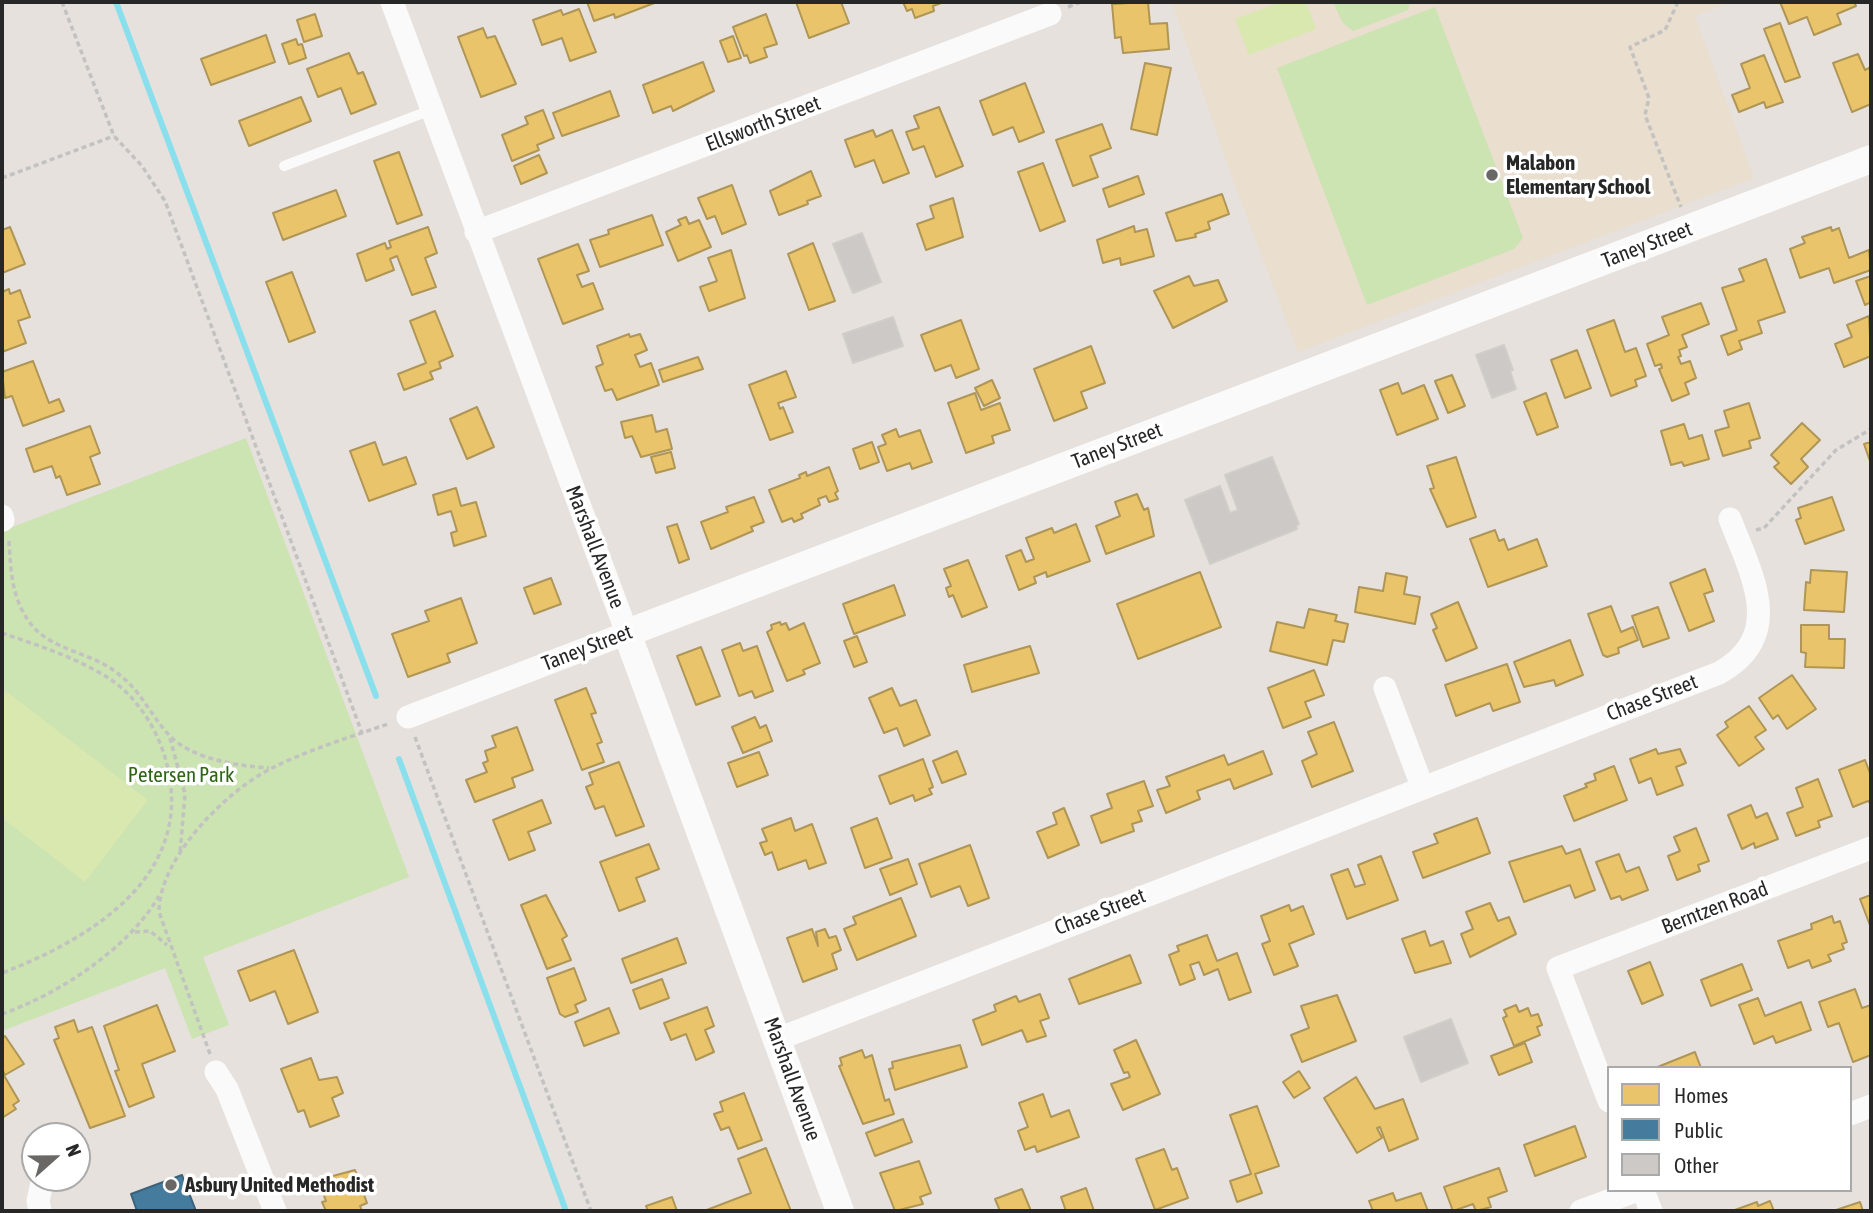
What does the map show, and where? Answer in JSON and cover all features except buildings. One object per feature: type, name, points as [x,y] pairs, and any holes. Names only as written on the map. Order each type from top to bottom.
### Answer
[{"type":"street","name":"Marshall Avenue","points":[[392,2],[840,1211]]},
{"type":"street","name":"Ellsworth Street","points":[[476,232],[1050,15]]},
{"type":"street","name":"Taney Street","points":[[408,717],[1871,159]]},
{"type":"street","name":"Chase Street","points":[[778,1039],[1733,665],[1748,649],[1760,614],[1758,594],[1730,519]]},
{"type":"street","points":[[1385,688],[1422,786]]},
{"type":"street","name":"Berntzen Road","points":[[1607,1096],[1558,968],[1871,848]]},
{"type":"street","points":[[216,1072],[227,1089],[275,1211]]},
{"type":"street","points":[[1852,1113],[1871,1106]]},
{"type":"street","points":[[40,1192],[40,1211]]},
{"type":"street","points":[[1581,1211],[1634,1192]]},
{"type":"street","points":[[1641,1192],[1651,1211]]},
{"type":"lane","points":[[284,166],[431,110]]},
{"type":"path","points":[[62,2],[114,136],[142,166],[165,201],[362,733]]},
{"type":"path","points":[[1678,2],[1665,30],[1630,47],[1649,98],[1644,115],[1689,229]]},
{"type":"path","points":[[2,178],[114,136]]},
{"type":"path","points":[[1730,519],[1753,530],[1764,528],[1836,450],[1871,429]]},
{"type":"path","points":[[3,518],[9,537],[13,588],[22,611],[35,629],[45,638],[98,661],[124,678],[144,699],[169,736],[185,794],[180,854]]},
{"type":"path","points":[[2,633],[93,670],[124,691],[147,719],[163,750],[172,796],[169,836],[163,855],[129,896],[82,934],[37,959],[2,973]]},
{"type":"path","points":[[133,933],[160,894],[180,854],[219,807],[271,768],[408,717],[591,1211]]},
{"type":"path","points":[[169,736],[219,762],[271,768]]},
{"type":"path","points":[[160,894],[160,922],[216,1072]]},
{"type":"path","points":[[2,1014],[46,994],[133,933],[143,930],[155,933],[171,950]]},
{"type":"shaded area","name":"Malabon Elementary School","points":[[1172,2],[1731,2],[1695,16],[1754,178],[1298,352],[1230,172]]},
{"type":"green space","points":[[1281,2],[1306,2],[1316,29],[1249,55],[1235,19]]},
{"type":"green space","points":[[1333,2],[1410,2],[1408,10],[1353,31],[1343,23]]},
{"type":"green space","points":[[1435,7],[1523,238],[1514,249],[1367,305],[1277,68]]},
{"type":"green space","name":"Petersen Park","points":[[246,438],[409,877],[203,957],[229,1025],[192,1039],[165,968],[2,1031],[2,531]]},
{"type":"green space","points":[[2,688],[148,800],[85,882],[2,818]]},
{"type":"waterway","points":[[116,2],[376,696]]},
{"type":"waterway","points":[[399,759],[566,1211]]},
{"type":"place","name":"Malabon Elementary School","points":[[1492,175]]},
{"type":"place","name":"Asbury United Methodist","points":[[171,1185]]}]
